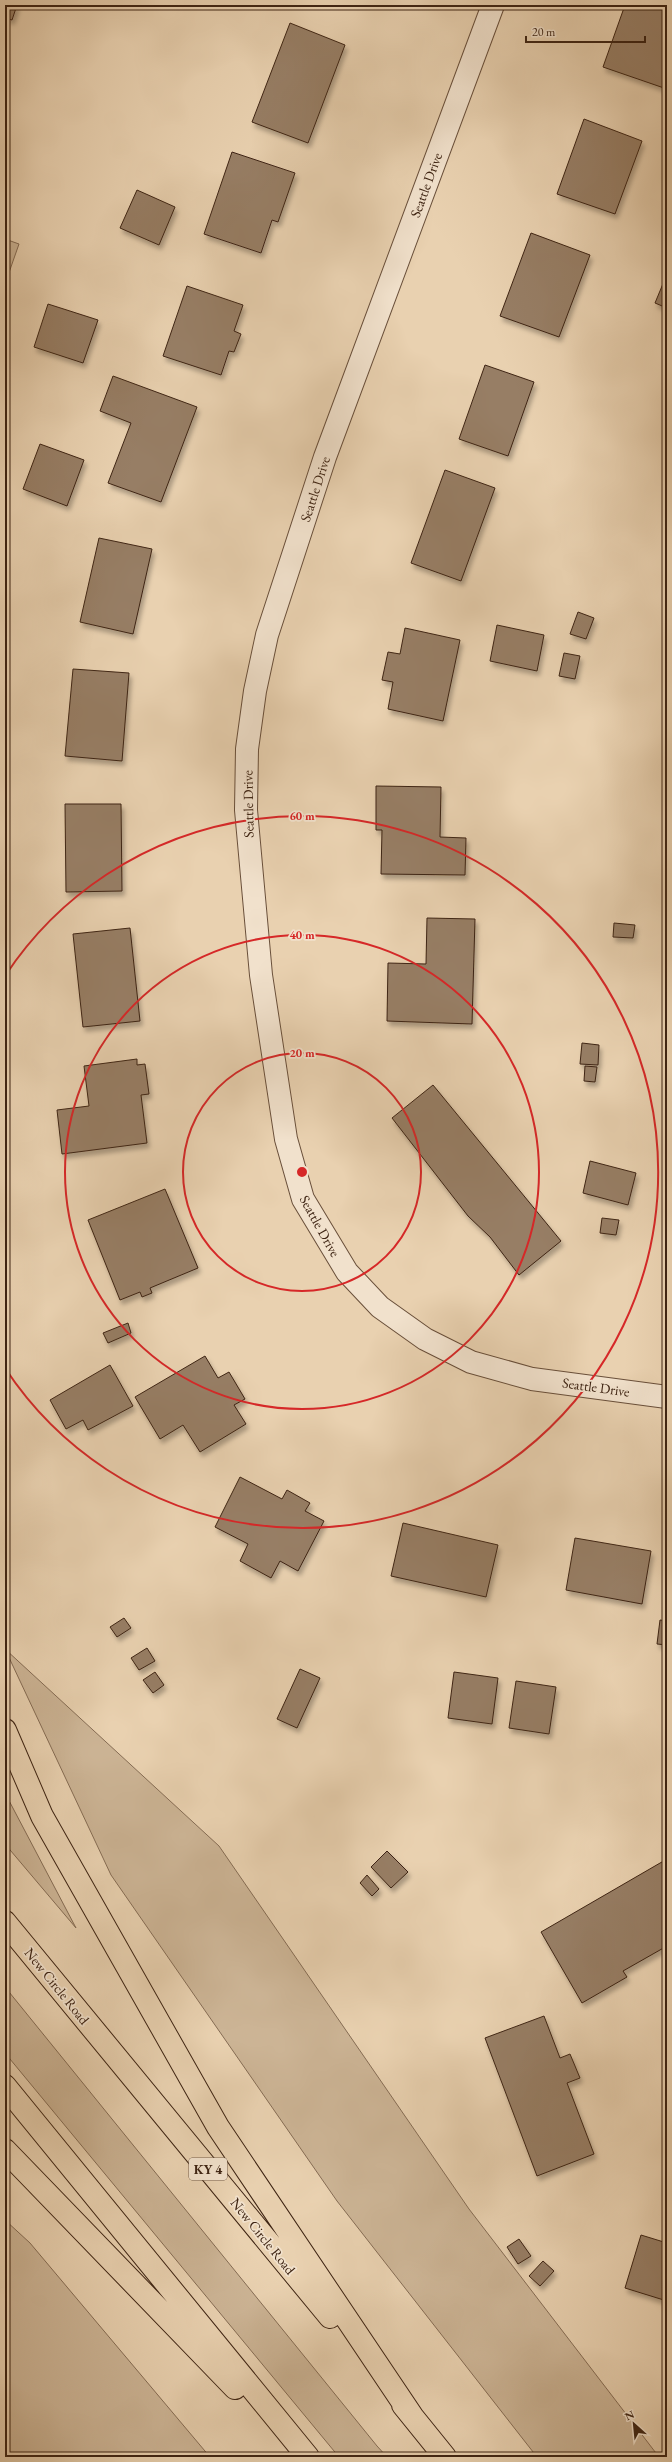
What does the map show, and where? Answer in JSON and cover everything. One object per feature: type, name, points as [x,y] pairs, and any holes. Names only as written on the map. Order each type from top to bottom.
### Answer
[{"type":"highway","points":[[5,1730],[42,1816],[218,2128],[412,2416]]},
{"type":"highway","name":"New Circle Road","points":[[5,1922],[446,2457]]},
{"type":"highway","points":[[5,2086],[308,2457]]},
{"type":"highway","points":[[5,2150],[302,2457]]},
{"type":"street","name":"Seattle Drive","points":[[493,5],[325,456],[268,635],[255,691],[247,749],[246,803],[260,975],[286,1138],[303,1199],[347,1272],[380,1307],[425,1339],[471,1362],[532,1379],[667,1397]]},
{"type":"shaded area","points":[[5,239],[19,244],[5,284]]},
{"type":"shaded area","points":[[5,1649],[219,1846],[469,2209],[659,2457],[537,2457],[337,2201],[111,1875]]},
{"type":"shaded area","points":[[5,1793],[76,1928],[5,1844]]},
{"type":"shaded area","points":[[5,1987],[387,2457],[339,2457],[5,2053]]},
{"type":"shaded area","points":[[5,2220],[30,2243],[210,2457],[15,2457],[5,2447]]},
{"type":"building","points":[[5,5],[17,5],[12,20],[5,18]]},
{"type":"building","points":[[625,5],[667,5],[667,78],[664,88],[603,67]]},
{"type":"building","points":[[290,23],[345,45],[308,143],[252,122]]},
{"type":"building","points":[[584,119],[642,141],[615,214],[557,194]]},
{"type":"building","points":[[232,152],[295,173],[278,222],[272,220],[261,253],[204,234]]},
{"type":"building","points":[[137,190],[175,207],[159,245],[120,228]]},
{"type":"building","points":[[531,233],[590,255],[559,337],[500,316]]},
{"type":"building","points":[[667,274],[667,308],[655,303]]},
{"type":"building","points":[[187,286],[243,305],[234,331],[241,334],[234,352],[229,351],[221,375],[163,356]]},
{"type":"building","points":[[48,304],[98,320],[83,363],[34,347]]},
{"type":"building","points":[[485,365],[534,382],[508,456],[459,439]]},
{"type":"building","points":[[113,376],[197,407],[161,502],[108,483],[131,423],[100,411]]},
{"type":"building","points":[[40,444],[84,460],[67,506],[23,489]]},
{"type":"building","points":[[445,470],[495,488],[461,581],[411,563]]},
{"type":"building","points":[[99,538],[152,549],[133,634],[80,622]]},
{"type":"building","points":[[578,612],[594,618],[586,639],[570,634]]},
{"type":"building","points":[[497,625],[544,635],[537,671],[490,661]]},
{"type":"building","points":[[405,628],[460,640],[443,721],[388,709],[393,682],[382,680],[388,652],[400,654]]},
{"type":"building","points":[[564,653],[580,656],[575,679],[559,676]]},
{"type":"building","points":[[73,669],[129,673],[122,761],[65,756]]},
{"type":"building","points":[[376,786],[441,787],[440,837],[466,838],[465,875],[381,874],[382,830],[376,830]]},
{"type":"building","points":[[65,804],[121,804],[122,891],[66,892]]},
{"type":"building","points":[[427,918],[475,919],[472,1024],[387,1021],[388,963],[426,964]]},
{"type":"building","points":[[614,923],[635,925],[633,938],[613,937]]},
{"type":"building","points":[[130,928],[140,1021],[83,1027],[73,934]]},
{"type":"building","points":[[582,1043],[599,1045],[598,1065],[580,1064]]},
{"type":"building","points":[[137,1059],[137,1065],[145,1064],[149,1094],[141,1095],[147,1143],[62,1154],[57,1110],[89,1106],[84,1066]]},
{"type":"building","points":[[585,1066],[597,1067],[595,1082],[584,1081]]},
{"type":"building","points":[[433,1085],[561,1241],[519,1275],[490,1237],[468,1216],[392,1118]]},
{"type":"building","points":[[590,1161],[636,1173],[628,1205],[583,1193]]},
{"type":"building","points":[[165,1189],[198,1268],[150,1288],[152,1293],[142,1297],[140,1292],[120,1300],[88,1220]]},
{"type":"building","points":[[602,1218],[619,1220],[616,1235],[600,1233]]},
{"type":"building","points":[[128,1323],[131,1333],[108,1343],[103,1333]]},
{"type":"building","points":[[205,1356],[218,1378],[229,1372],[245,1399],[234,1405],[246,1424],[200,1452],[183,1425],[160,1439],[135,1397]]},
{"type":"building","points":[[110,1365],[133,1406],[88,1430],[83,1420],[66,1429],[50,1400]]},
{"type":"building","points":[[240,1477],[282,1499],[287,1490],[310,1503],[305,1511],[324,1521],[298,1571],[280,1561],[271,1578],[240,1561],[248,1544],[215,1527]]},
{"type":"building","points":[[403,1523],[498,1545],[486,1597],[391,1576]]},
{"type":"building","points":[[575,1538],[651,1551],[642,1604],[566,1590]]},
{"type":"building","points":[[124,1618],[131,1628],[117,1637],[110,1627]]},
{"type":"building","points":[[660,1620],[667,1621],[667,1645],[657,1644]]},
{"type":"building","points":[[147,1648],[155,1661],[139,1670],[131,1658]]},
{"type":"building","points":[[300,1669],[320,1678],[297,1728],[277,1719]]},
{"type":"building","points":[[155,1672],[164,1685],[153,1693],[143,1680]]},
{"type":"building","points":[[454,1672],[498,1678],[492,1724],[448,1718]]},
{"type":"building","points":[[516,1681],[556,1687],[549,1734],[509,1728]]},
{"type":"building","points":[[387,1851],[408,1872],[391,1888],[371,1867]]},
{"type":"building","points":[[667,1859],[667,1946],[623,1971],[627,1977],[582,2003],[541,1932]]},
{"type":"building","points":[[367,1875],[379,1889],[372,1896],[360,1883]]},
{"type":"building","points":[[544,2016],[560,2058],[570,2054],[580,2078],[567,2083],[594,2154],[537,2176],[485,2038]]},
{"type":"building","points":[[641,2235],[667,2243],[667,2301],[625,2288]]},
{"type":"building","points":[[519,2239],[531,2256],[518,2264],[507,2247]]},
{"type":"building","points":[[543,2261],[554,2271],[540,2286],[529,2276]]}]
